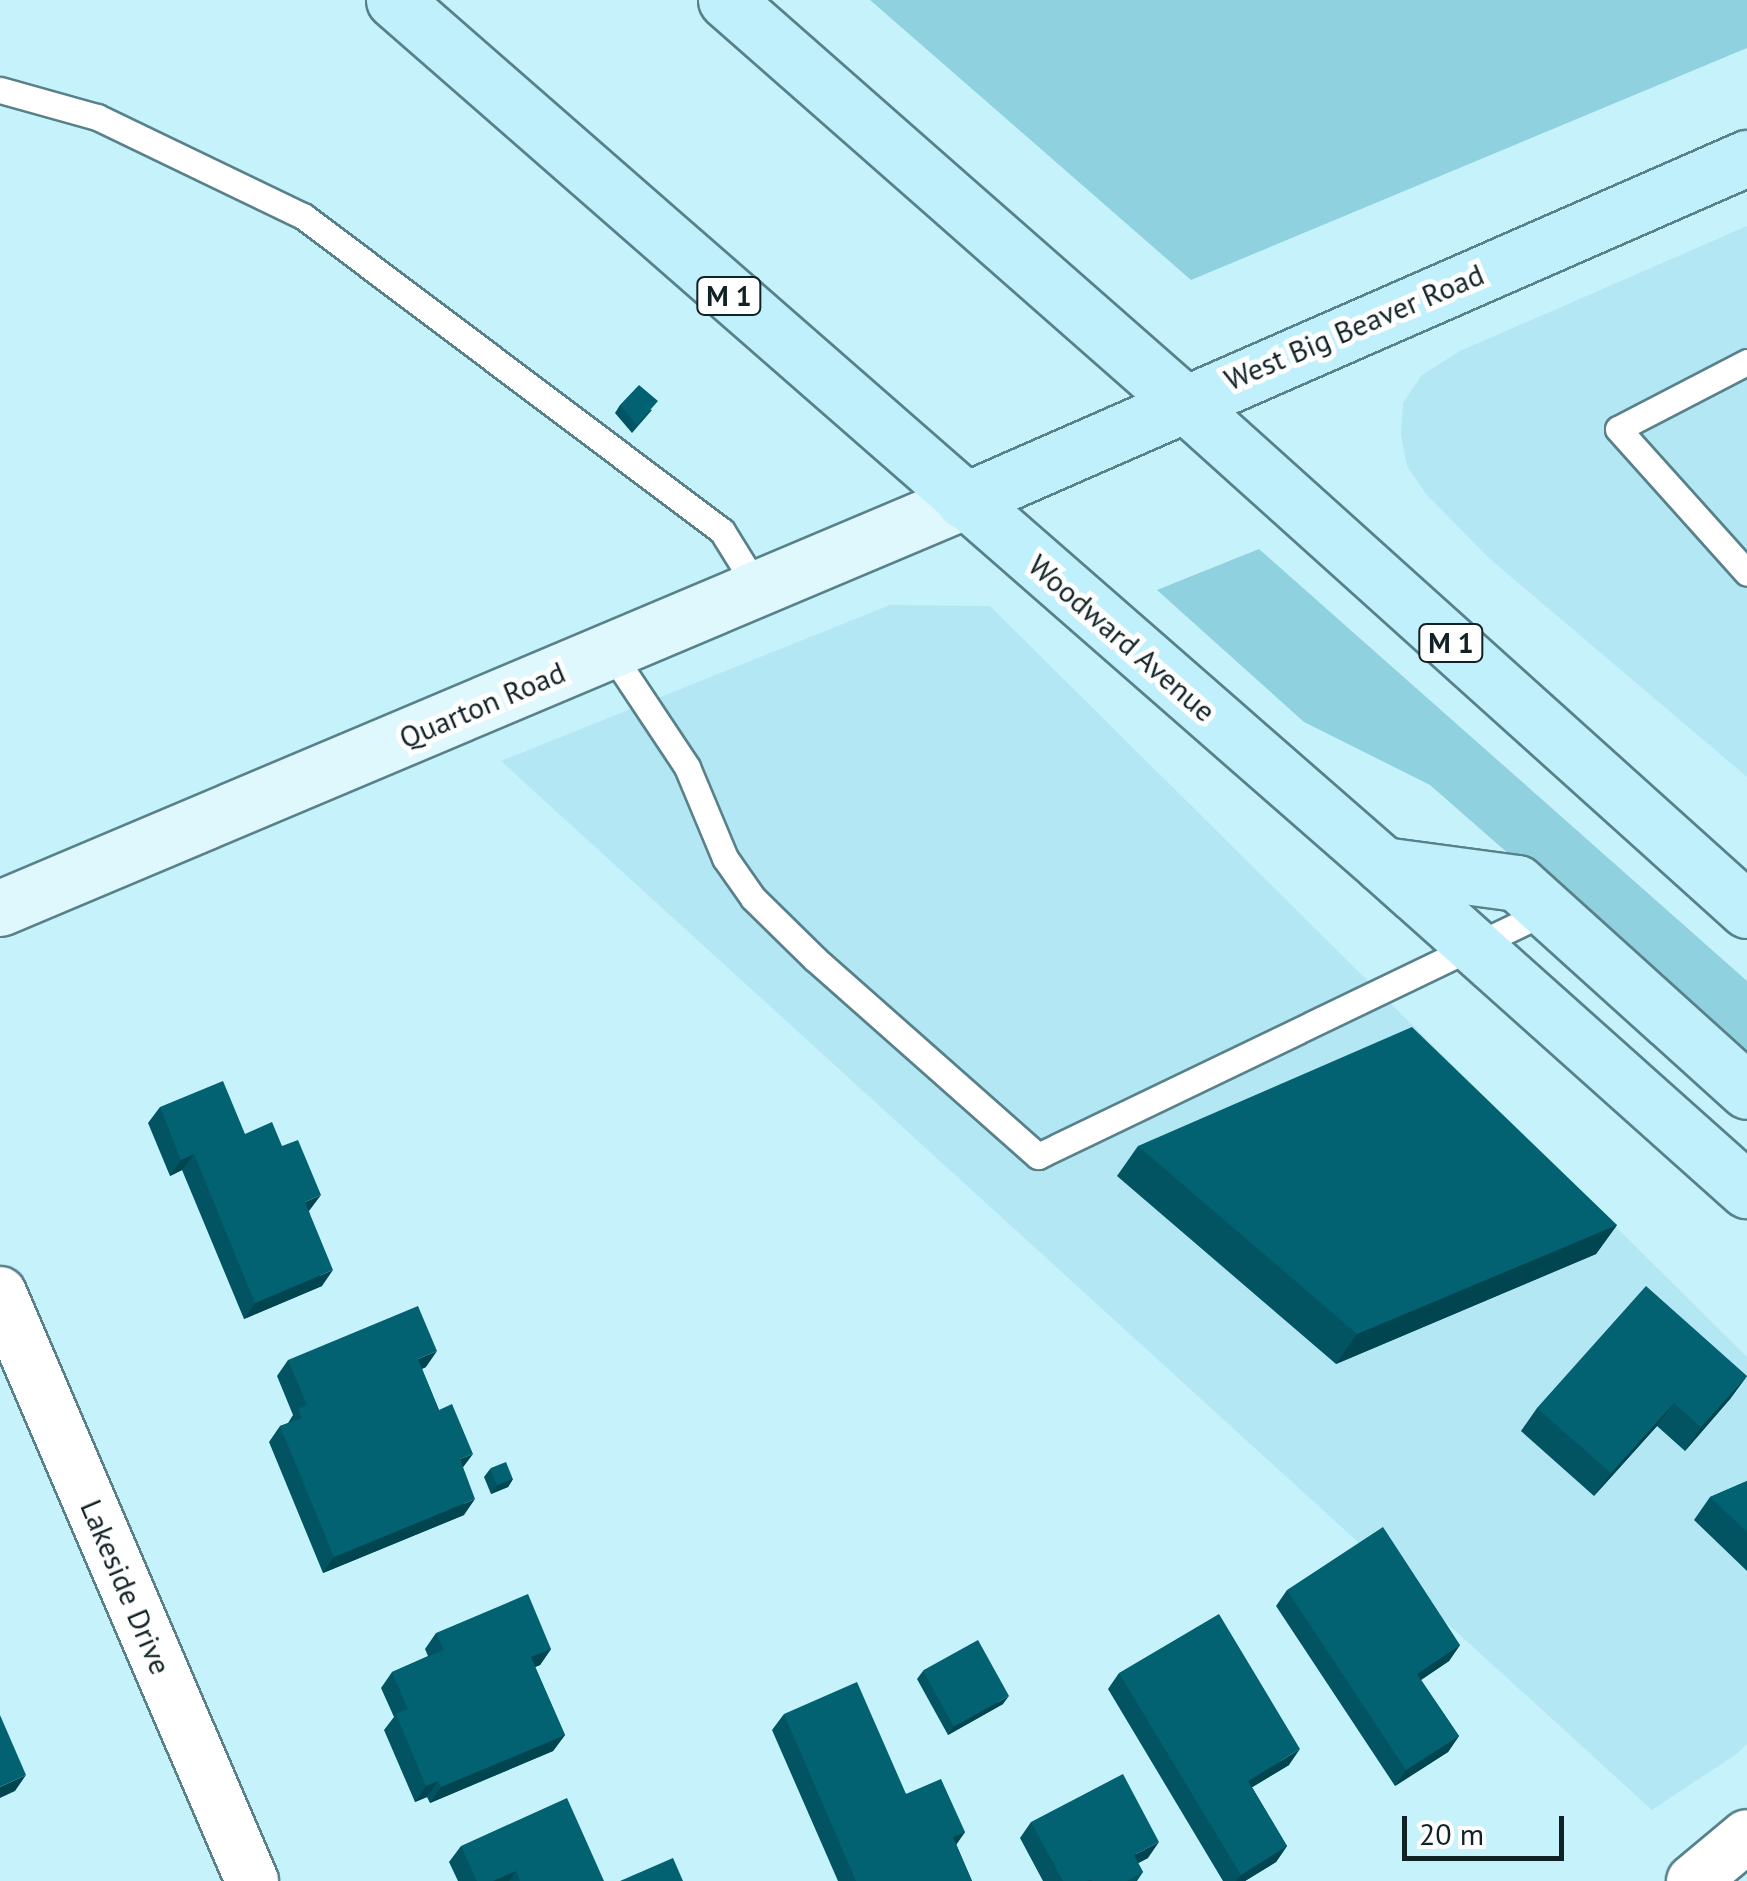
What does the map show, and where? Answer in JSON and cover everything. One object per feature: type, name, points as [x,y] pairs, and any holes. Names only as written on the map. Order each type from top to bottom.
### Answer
[{"type":"main road","name":"Woodward Avenue","points":[[394,0],[1383,865],[1747,1190]]},
{"type":"main road","name":"M 1","points":[[726,0],[1183,402],[1747,910]]},
{"type":"main road","name":"West Big Beaver Road","points":[[964,501],[1747,158]]},
{"type":"main road","points":[[1383,865],[1516,884],[1747,1091]]},
{"type":"street","name":"Quarton Road","points":[[0,908],[964,501]]},
{"type":"street","name":"Lakeside Drive","points":[[0,1293],[252,1881]]},
{"type":"street","points":[[1692,1881],[1747,1836]]},
{"type":"lane","points":[[0,90],[97,117],[303,216],[722,532],[758,589]]},
{"type":"lane","points":[[1747,362],[1618,430],[1747,574]]},
{"type":"lane","points":[[610,651],[688,767],[725,858],[752,898],[814,958],[1038,1156],[1477,948],[1547,910]]},
{"type":"shaded area","points":[[870,0],[1747,0],[1747,48],[1191,280]]},
{"type":"shaded area","points":[[1747,226],[1747,777],[1489,558],[1426,494],[1407,466],[1401,435],[1403,403],[1422,375],[1460,351]]},
{"type":"shaded area","points":[[1259,549],[1747,981],[1747,1062],[1430,785],[1304,722],[1157,590]]},
{"type":"shaded area","points":[[890,605],[990,606],[1747,1357],[1747,1744],[1738,1753],[1652,1810],[501,761]]},
{"type":"building","points":[[639,385],[658,401],[637,425],[620,405]]},
{"type":"building","points":[[1412,1027],[1617,1225],[1357,1334],[1138,1146]]},
{"type":"building","points":[[223,1081],[245,1134],[272,1122],[282,1146],[298,1140],[321,1195],[305,1202],[333,1270],[255,1303],[194,1154],[181,1160],[160,1107]]},
{"type":"building","points":[[1646,1286],[1747,1376],[1701,1427],[1674,1403],[1611,1473],[1537,1408]]},
{"type":"building","points":[[418,1306],[437,1351],[418,1359],[439,1410],[452,1404],[473,1454],[460,1459],[475,1499],[334,1557],[280,1426],[302,1418],[298,1409],[307,1405],[288,1360]]},
{"type":"building","points":[[506,1462],[513,1479],[497,1485],[490,1468]]},
{"type":"building","points":[[1747,1481],[1747,1532],[1710,1497]]},
{"type":"building","points":[[1383,1527],[1460,1645],[1417,1674],[1459,1736],[1406,1770],[1287,1590]]},
{"type":"building","points":[[528,1594],[551,1649],[531,1657],[565,1735],[441,1787],[438,1781],[426,1786],[396,1714],[408,1709],[392,1672],[444,1650],[436,1633]]},
{"type":"building","points":[[1219,1614],[1300,1749],[1248,1781],[1287,1846],[1241,1875],[1119,1673]]},
{"type":"building","points":[[978,1640],[1009,1696],[954,1727],[923,1671]]},
{"type":"building","points":[[857,1682],[906,1794],[941,1779],[965,1832],[953,1837],[972,1881],[856,1881],[784,1714]]},
{"type":"building","points":[[0,1715],[26,1775],[0,1787]]},
{"type":"building","points":[[1123,1774],[1159,1842],[1134,1855],[1143,1872],[1127,1881],[1063,1881],[1031,1822]]},
{"type":"building","points":[[567,1798],[604,1881],[520,1881],[516,1871],[493,1881],[477,1881],[461,1846]]},
{"type":"building","points":[[673,1858],[683,1881],[620,1881]]}]
